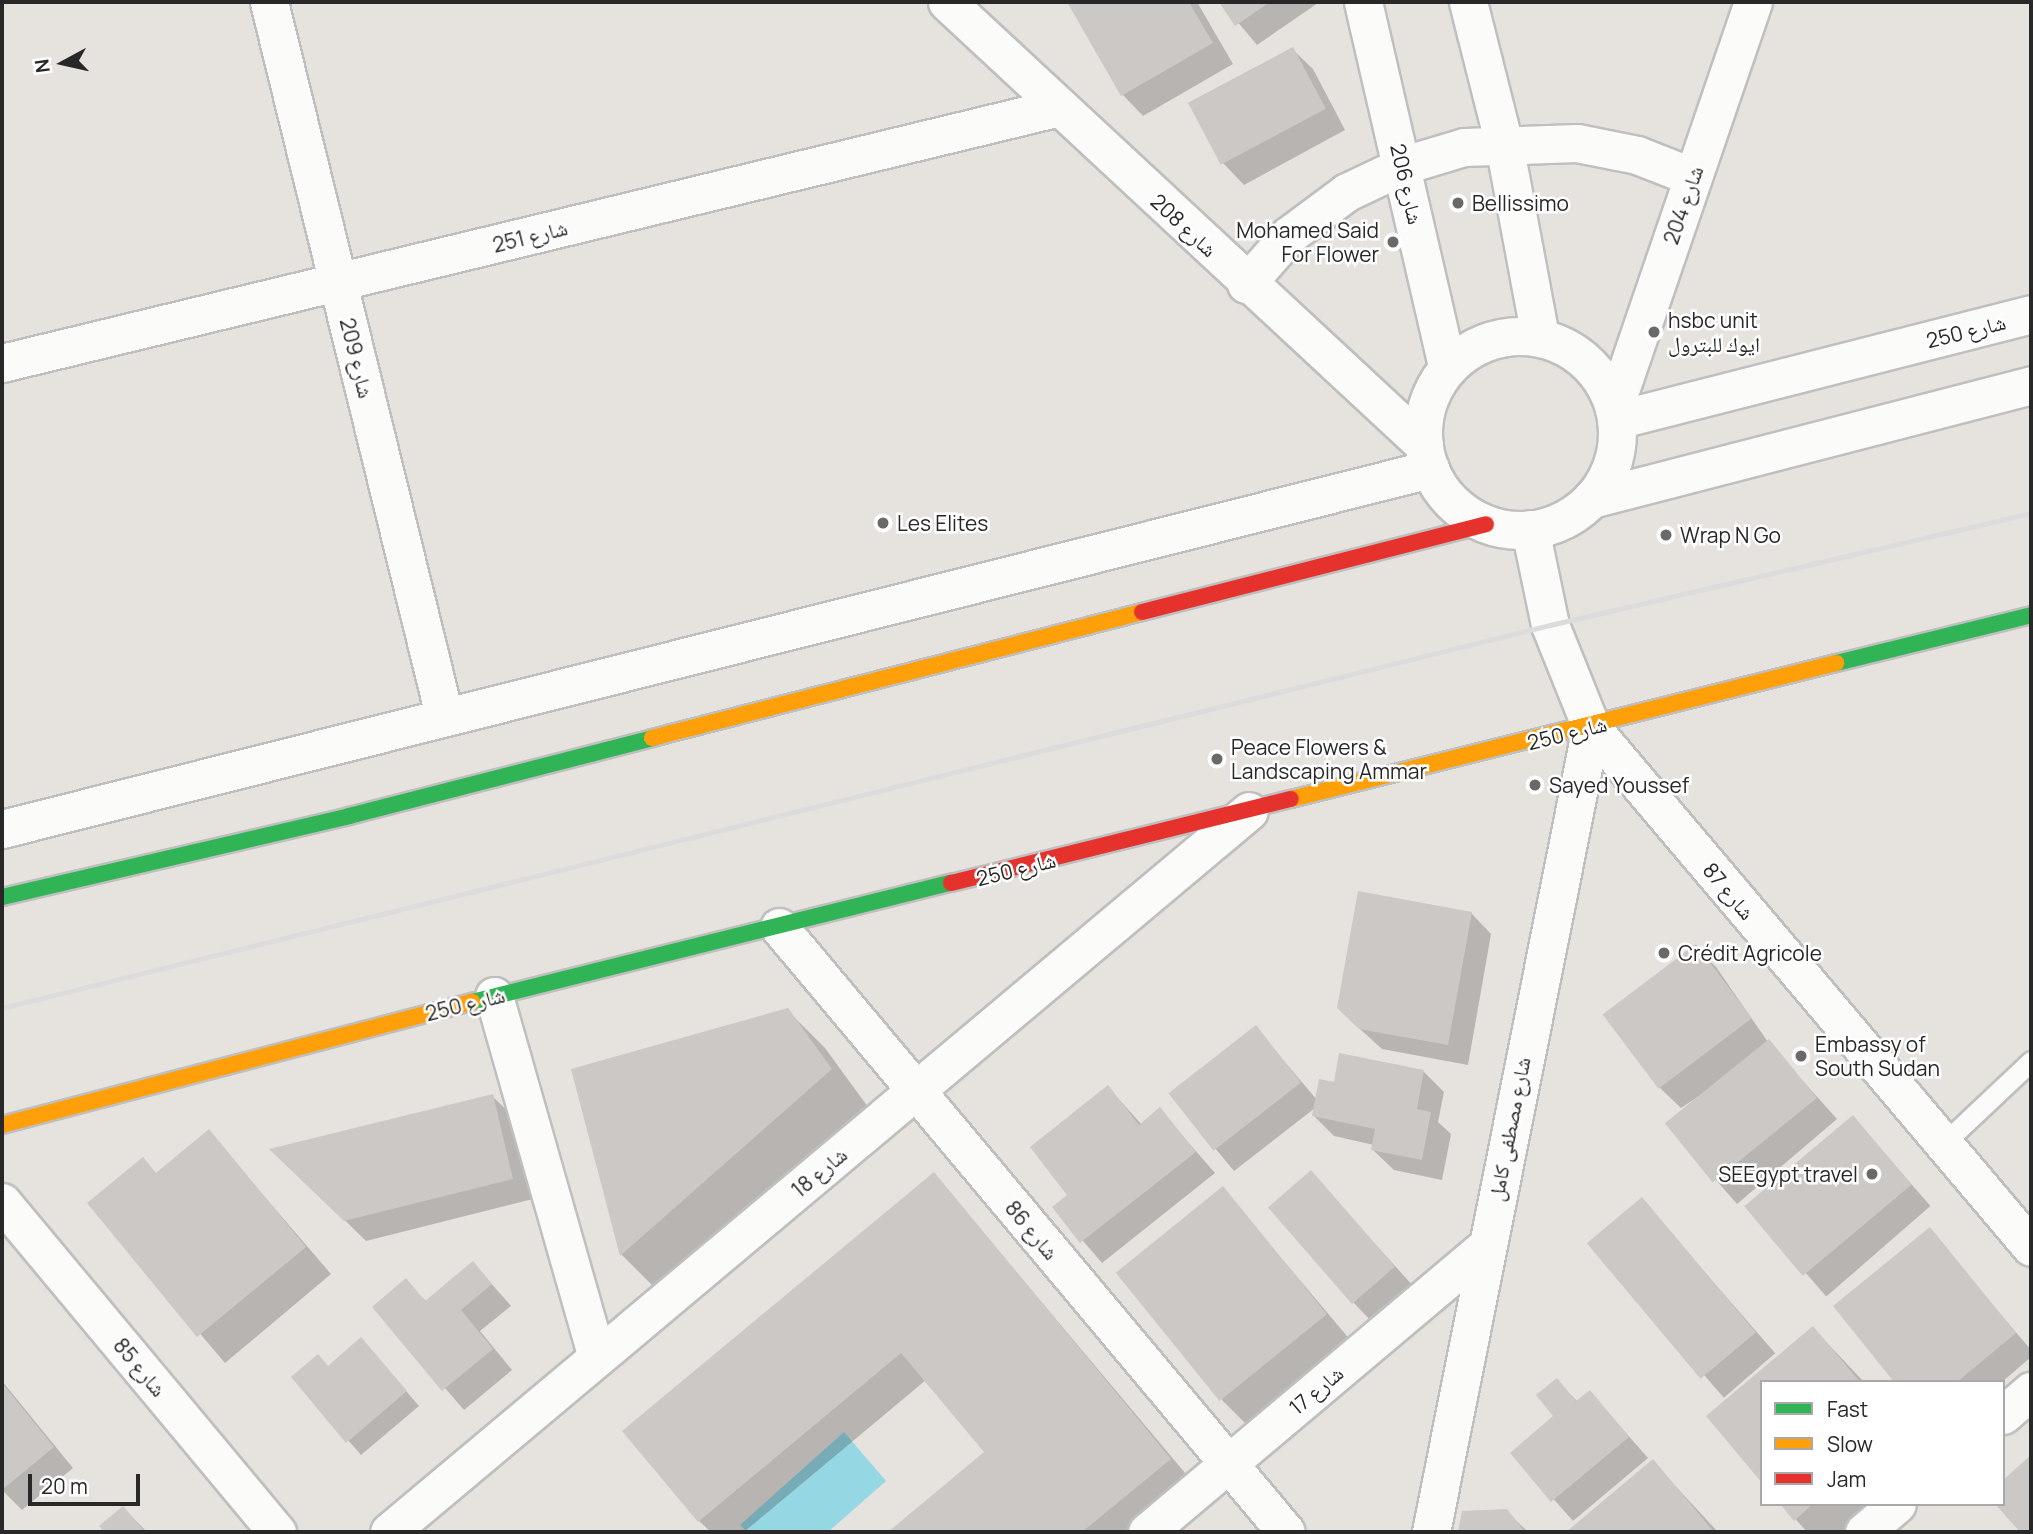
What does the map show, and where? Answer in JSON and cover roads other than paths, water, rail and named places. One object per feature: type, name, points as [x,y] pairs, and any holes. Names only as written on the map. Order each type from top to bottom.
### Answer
[{"type":"street","name":"شارع 209","points":[[269,2],[444,715]]},
{"type":"street","name":"شارع 208","points":[[947,2],[1427,457]]},
{"type":"street","name":"شارع 206","points":[[1363,2],[1404,165],[1447,368]]},
{"type":"street","points":[[1468,2],[1504,144],[1540,337]]},
{"type":"street","name":"شارع 204","points":[[1615,414],[1753,2]]},
{"type":"street","name":"شارع 251","points":[[2,363],[1059,107]]},
{"type":"street","points":[[1246,284],[1309,220],[1347,192],[1404,165],[1464,147],[1577,143],[1637,155],[1693,177]]},
{"type":"street","name":"شارع 250","points":[[1615,414],[2031,314]]},
{"type":"street","points":[[2,897],[363,812],[1486,524],[1530,529],[1573,515],[1591,499],[1610,467],[1615,414],[1595,370],[1560,344],[1540,337],[1489,340],[1447,368],[1428,404],[1427,457],[1447,497],[1486,524]]},
{"type":"street","points":[[1591,499],[2031,385]]},
{"type":"street","points":[[2,829],[1427,457]]},
{"type":"street","name":"شارع 87","points":[[1530,529],[1550,625],[1591,727],[2031,1247]]},
{"type":"street","name":"شارع 250","points":[[2,1125],[494,996],[1591,727],[2031,615]]},
{"type":"street","name":"شارع مصطفى كامل","points":[[1431,1532],[1485,1247],[1591,727]]},
{"type":"street","name":"شارع 18","points":[[389,1532],[1249,811]]},
{"type":"street","name":"شارع 86","points":[[779,927],[1286,1532]]},
{"type":"street","points":[[494,996],[597,1358]]},
{"type":"street","name":"شارع 85","points":[[7,1219],[277,1532]]},
{"type":"street","name":"شارع 17","points":[[1147,1532],[1485,1247]]},
{"type":"street","points":[[2005,1413],[2031,1391]]},
{"type":"street","points":[[1864,1532],[1896,1506]]},
{"type":"lane","points":[[1943,1143],[2031,1061]]},
{"type":"water","points":[[844,1432],[886,1481],[828,1532],[747,1532],[740,1525]]},
{"type":"railway","points":[[2,1008],[1550,625],[2031,513]]},
{"type":"place","name":"Bellissimo","points":[[1458,203]]},
{"type":"place","name":"Mohamed Said For Flower","points":[[1393,242]]},
{"type":"place","name":"hsbc unit ايوك للبترول","points":[[1654,332]]},
{"type":"place","name":"Les Elites","points":[[883,523]]},
{"type":"place","name":"Wrap N Go","points":[[1666,535]]},
{"type":"place","name":"Peace Flowers & Landscaping Ammar","points":[[1217,759]]},
{"type":"place","name":"Sayed Youssef","points":[[1535,785]]},
{"type":"place","name":"Crédit Agricole","points":[[1664,953]]},
{"type":"place","name":"Embassy of South Sudan","points":[[1801,1056]]},
{"type":"place","name":"SEEgypt travel","points":[[1872,1174]]}]
